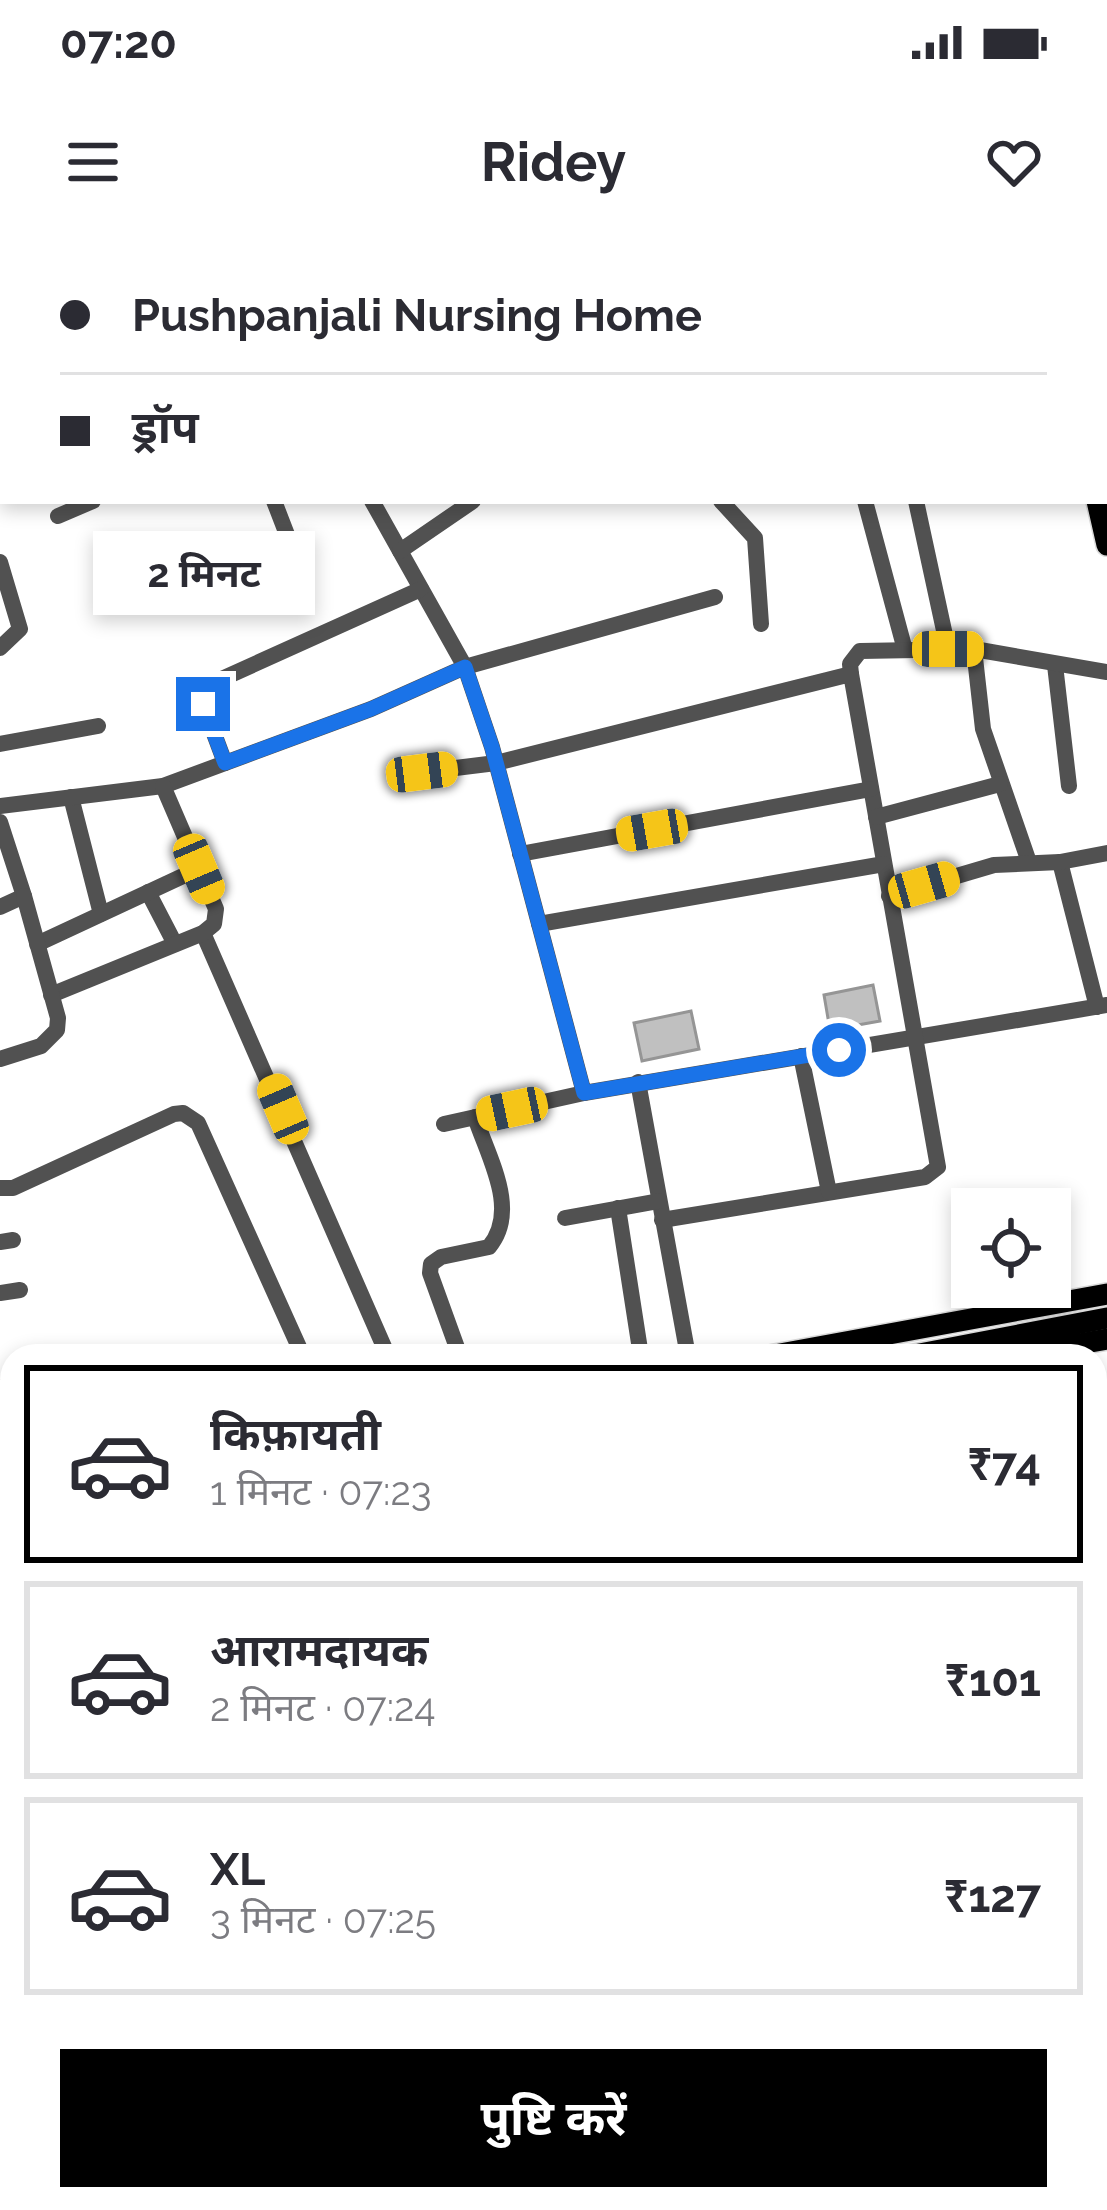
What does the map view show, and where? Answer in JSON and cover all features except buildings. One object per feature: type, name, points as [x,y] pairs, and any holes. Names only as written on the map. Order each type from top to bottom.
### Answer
[{"type":"main road","points":[[1098,504],[1106,533]]},
{"type":"main road","points":[[847,1344],[1107,1294]]},
{"type":"main road","points":[[972,1344],[1107,1318]]},
{"type":"street","points":[[58,516],[86,504]]},
{"type":"street","points":[[275,504],[301,571]]},
{"type":"street","points":[[374,504],[465,667],[496,763],[584,1093]]},
{"type":"street","points":[[400,551],[469,504]]},
{"type":"street","points":[[724,504],[755,538],[761,624]]},
{"type":"street","points":[[866,504],[904,650]]},
{"type":"street","points":[[917,504],[948,649]]},
{"type":"street","points":[[0,562],[20,629],[0,648]]},
{"type":"street","points":[[225,763],[203,704],[206,686],[421,589]]},
{"type":"street","points":[[0,806],[163,786],[371,709],[465,667],[715,597]]},
{"type":"street","points":[[974,649],[983,729],[1029,862]]},
{"type":"street","points":[[662,1220],[926,1177],[938,1167],[851,674],[850,664],[860,651],[974,649],[1107,672]]},
{"type":"street","points":[[1055,664],[1069,786]]},
{"type":"street","points":[[422,772],[496,763],[851,674]]},
{"type":"street","points":[[0,744],[98,726]]},
{"type":"street","points":[[876,817],[1000,784]]},
{"type":"street","points":[[51,995],[211,928],[217,916],[163,786]]},
{"type":"street","points":[[520,854],[871,789]]},
{"type":"street","points":[[71,797],[101,914]]},
{"type":"street","points":[[0,822],[58,1018],[52,1039],[0,1059]]},
{"type":"street","points":[[890,896],[994,865],[1060,862],[1107,853]]},
{"type":"street","points":[[444,1124],[638,1082],[1102,1006],[1060,862]]},
{"type":"street","points":[[539,924],[884,864]]},
{"type":"street","points":[[37,944],[199,869]]},
{"type":"street","points":[[148,892],[175,944]]},
{"type":"street","points":[[0,907],[24,896]]},
{"type":"street","points":[[203,933],[383,1344]]},
{"type":"street","points":[[801,1056],[829,1192]]},
{"type":"street","points":[[638,1082],[686,1344]]},
{"type":"street","points":[[0,1188],[13,1188],[174,1114],[191,1116],[298,1344]]},
{"type":"street","points":[[456,1344],[430,1273],[431,1264],[441,1257],[489,1247],[503,1226],[500,1194],[475,1117]]},
{"type":"street","points":[[566,1218],[659,1201]]},
{"type":"street","points":[[618,1208],[639,1344]]},
{"type":"street","points":[[0,1293],[20,1290]]},
{"type":"route","points":[[203,704],[225,763],[371,709],[465,667],[492,747],[584,1093],[839,1050]]}]
